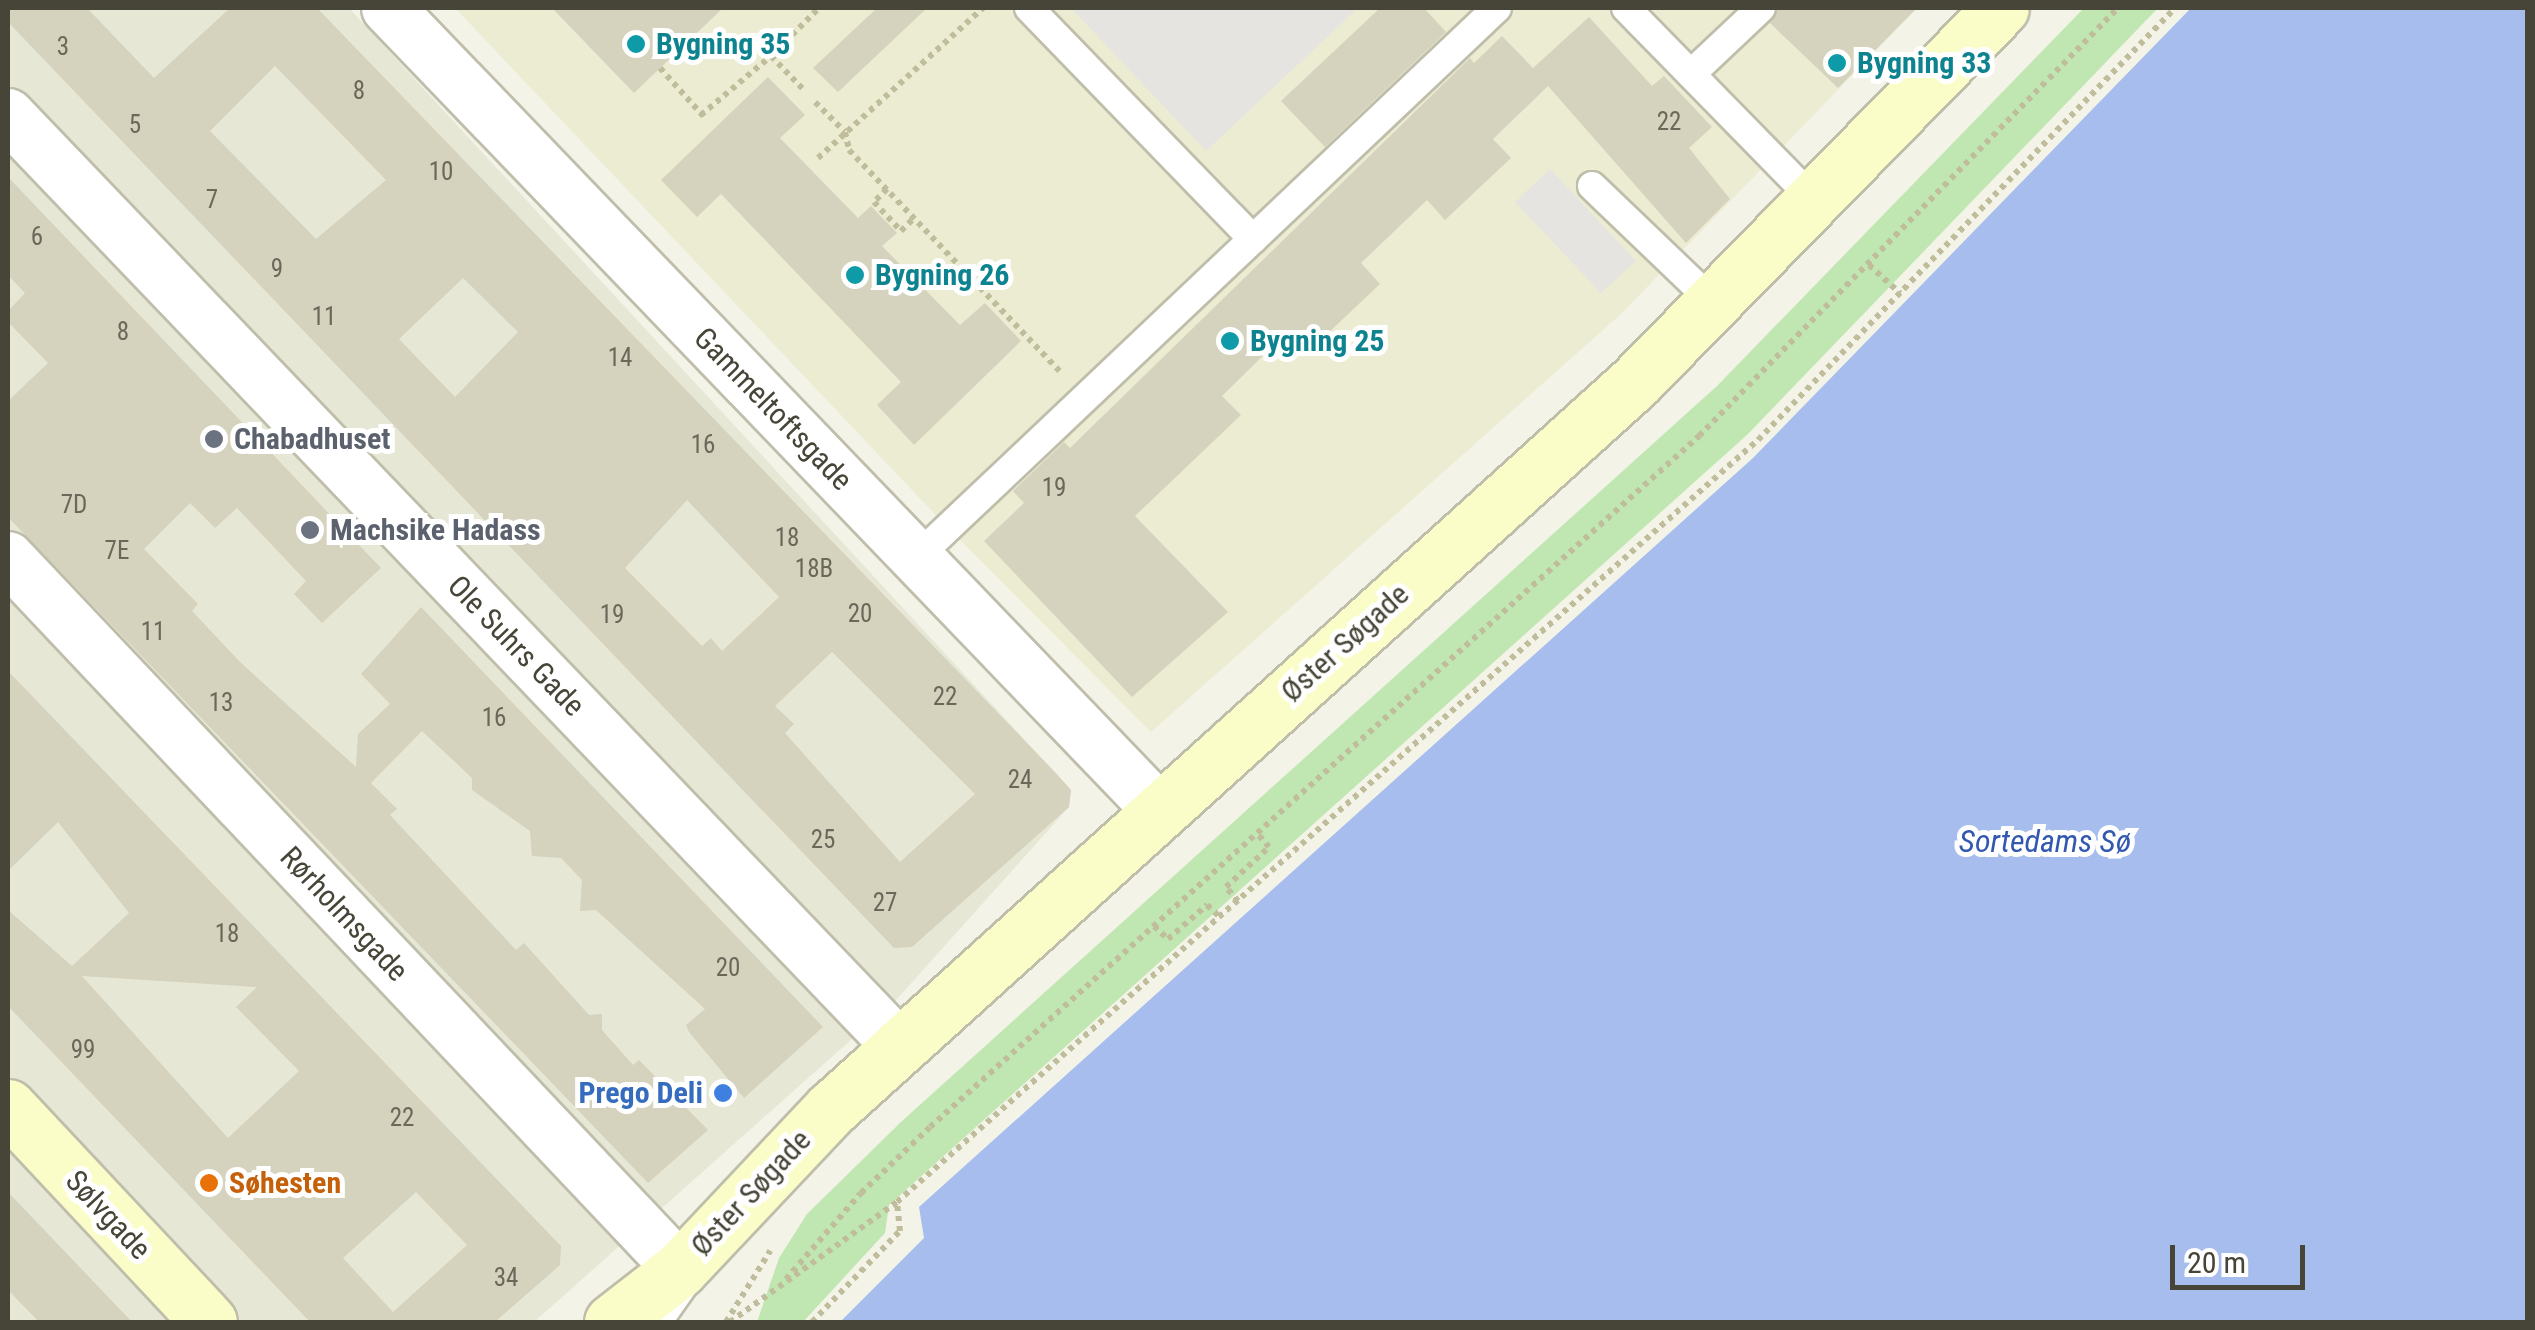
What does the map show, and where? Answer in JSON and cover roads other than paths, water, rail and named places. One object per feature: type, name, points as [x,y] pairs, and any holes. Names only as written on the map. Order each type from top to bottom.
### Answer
[{"type":"street","name":"Gammeltoftsgade","points":[[388,8],[1159,810]]},
{"type":"street","name":"Øster Søgade","points":[[642,1322],[680,1269],[774,1165],[1159,810],[1636,382],[2001,8]]},
{"type":"street","name":"Ole Suhrs Gade","points":[[8,115],[900,1046]]},
{"type":"street","name":"Rørholmsgade","points":[[8,558],[680,1269]]},
{"type":"street","name":"Sølvgade","points":[[8,1107],[209,1322]]},
{"type":"street","name":"Øster Søgade","points":[[612,1322],[680,1269]]},
{"type":"street","points":[[654,1322],[680,1269]]},
{"type":"lane","points":[[1029,8],[1253,239]]},
{"type":"lane","points":[[916,558],[1497,8]]},
{"type":"lane","points":[[1626,8],[1814,200]]},
{"type":"lane","points":[[1691,74],[1761,8]]},
{"type":"lane","points":[[1592,186],[1714,303]]},
{"type":"water","name":"Sortedams Sø","points":[[2191,8],[2527,8],[2527,1322],[840,1322],[924,1238],[919,1207],[1753,458]]},
{"type":"place","name":"Bygning 35","points":[[636,44]]},
{"type":"place","name":"Bygning 33","points":[[1837,63]]},
{"type":"place","name":"Bygning 26","points":[[855,275]]},
{"type":"place","name":"Bygning 25","points":[[1230,341]]},
{"type":"place","name":"Chabadhuset","points":[[214,439]]},
{"type":"place","name":"Machsike Hadass","points":[[310,530]]},
{"type":"place","name":"Prego Deli","points":[[723,1093]]},
{"type":"place","name":"Søhesten","points":[[209,1183]]}]
